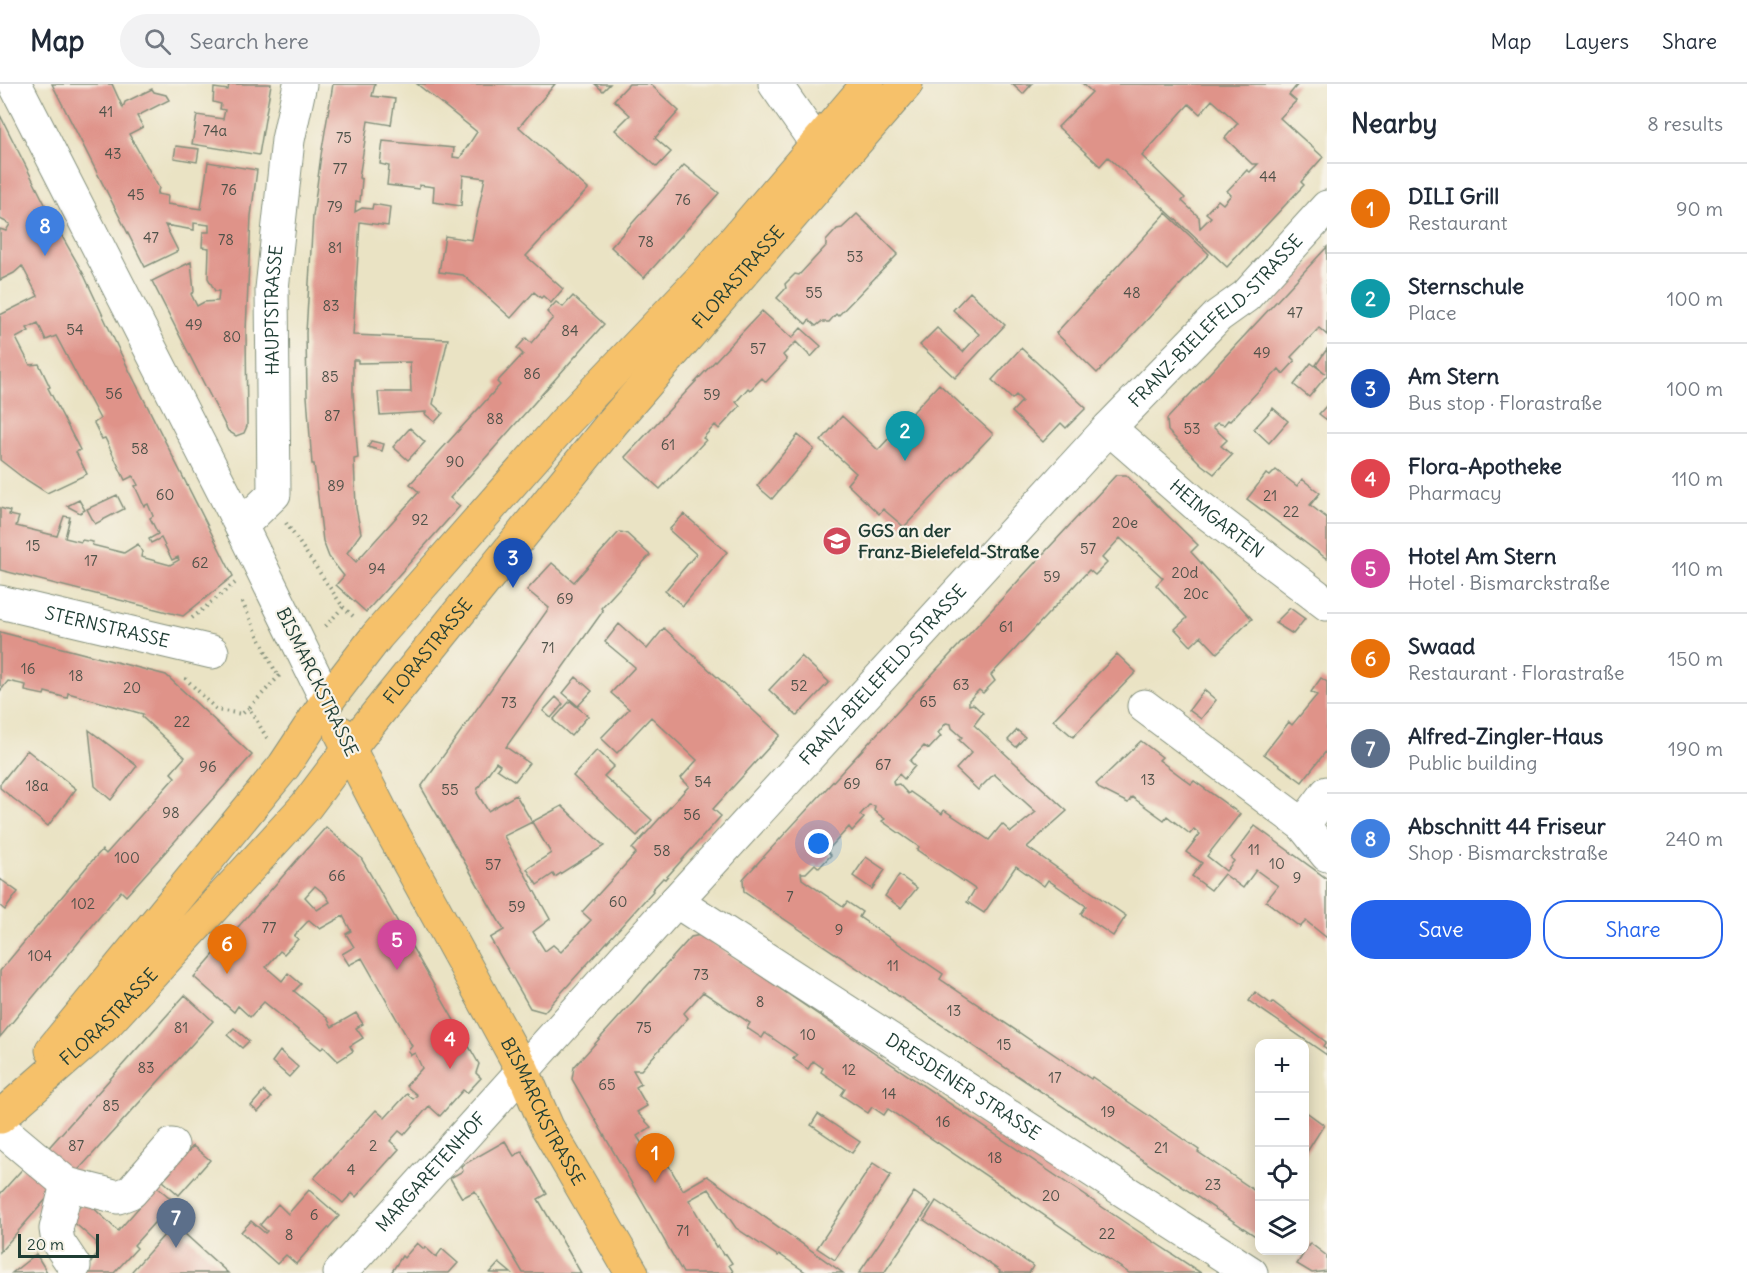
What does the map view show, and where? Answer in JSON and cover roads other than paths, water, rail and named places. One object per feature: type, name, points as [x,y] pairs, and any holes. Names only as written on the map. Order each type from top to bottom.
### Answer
[{"type":"main road","name":"FLORASTRASSE","points":[[0,1116],[105,1025],[306,806],[348,750],[824,156],[868,84]]},
{"type":"main road","name":"FLORASTRASSE","points":[[0,1116],[284,766],[327,701],[377,636],[565,422],[706,274],[824,156],[906,84]]},
{"type":"main road","name":"BISMARCKSTRASSE","points":[[327,701],[348,750],[522,1071],[547,1127],[632,1273]]},
{"type":"street","name":"BISMARCKSTRASSE","points":[[15,84],[241,526],[327,701]]},
{"type":"street","name":"HAUPTSTRASSE","points":[[241,526],[274,494],[272,290],[288,140],[300,84]]},
{"type":"street","points":[[775,84],[824,156]]},
{"type":"street","name":"FRANZ-BIELEFELD-STRASSE","points":[[522,1071],[1109,428],[1218,316],[1246,296],[1327,207]]},
{"type":"street","name":"HEIMGARTEN","points":[[1109,428],[1197,505],[1327,604]]},
{"type":"street","name":"STERNSTRASSE","points":[[0,602],[212,652]]},
{"type":"street","points":[[1144,706],[1303,825],[1327,855]]},
{"type":"street","points":[[1303,825],[1327,793]]},
{"type":"street","name":"DRESDENER STRASSE","points":[[676,901],[1251,1273]]},
{"type":"street","name":"MARGARETENHOF","points":[[340,1273],[522,1071]]},
{"type":"street","points":[[0,1128],[67,1184],[118,1197],[131,1192],[172,1145]]},
{"type":"street","points":[[67,1184],[56,1229],[58,1242],[74,1266]]},
{"type":"place","name":"Abschnitt 44 Friseur","points":[[45,256]]},
{"type":"place","name":"Sternschule","points":[[905,461]]},
{"type":"place","name":"GGS an der Franz-Bielefeld-Straße","points":[[837,541]]},
{"type":"place","name":"Am Stern","points":[[513,588]]},
{"type":"place","name":"Hotel Am Stern","points":[[397,970]]},
{"type":"place","name":"Swaad","points":[[227,974]]},
{"type":"place","name":"Flora-Apotheke","points":[[450,1069]]},
{"type":"place","name":"DILI Grill","points":[[655,1183]]},
{"type":"place","name":"Alfred-Zingler-Haus","points":[[176,1248]]}]
